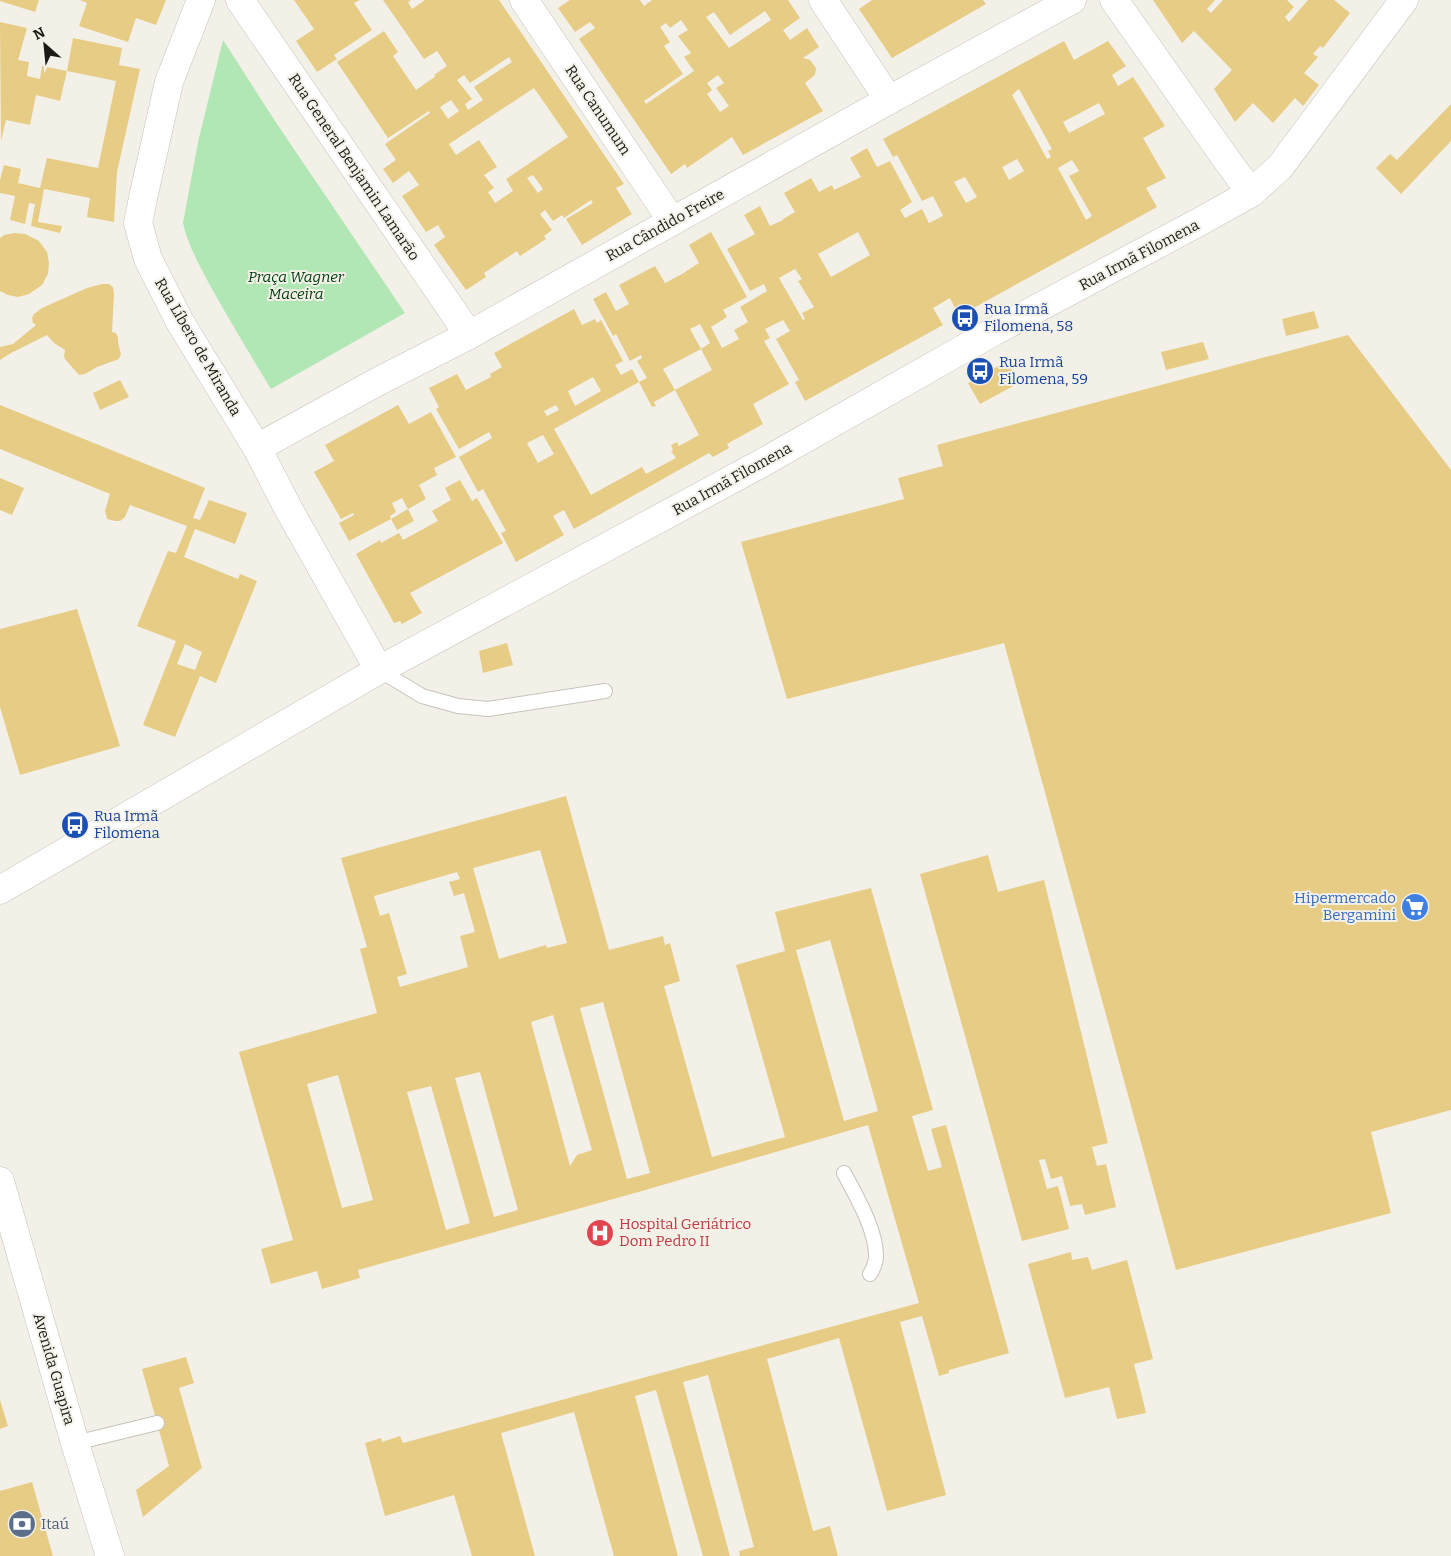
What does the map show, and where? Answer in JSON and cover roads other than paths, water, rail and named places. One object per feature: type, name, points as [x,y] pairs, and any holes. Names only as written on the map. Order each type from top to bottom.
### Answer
[{"type":"street","name":"Rua Líbero de Miranda","points":[[201,0],[169,82],[138,223],[148,259],[180,322],[258,448],[289,510],[379,670]]},
{"type":"street","name":"Rua General Benjamin Lamarão","points":[[240,0],[469,335]]},
{"type":"street","name":"Rua Canumum","points":[[524,0],[672,221]]},
{"type":"street","points":[[823,0],[889,100]]},
{"type":"street","name":"Rua Cândido Freire","points":[[258,448],[376,382],[469,335],[1072,0]]},
{"type":"street","points":[[1114,0],[1251,193]]},
{"type":"street","name":"Rua Irmã Filomena","points":[[0,890],[379,670],[762,463],[993,332],[1201,222],[1251,193],[1280,167],[1395,5]]},
{"type":"street","name":"Avenida Guapira","points":[[0,1181],[75,1444],[110,1556]]},
{"type":"lane","points":[[379,670],[422,696],[458,706],[488,709],[606,691]]},
{"type":"lane","points":[[844,1173],[862,1207],[874,1241],[876,1257],[870,1274]]},
{"type":"lane","points":[[75,1444],[157,1423]]},
{"type":"place","name":"Rua Irmã Filomena, 58","points":[[965,318]]},
{"type":"place","name":"Rua Irmã Filomena, 59","points":[[980,371]]},
{"type":"place","name":"Rua Irmã Filomena","points":[[75,825]]},
{"type":"place","name":"Hipermercado Bergamini","points":[[1415,907]]},
{"type":"place","name":"Hospital Geriátrico Dom Pedro II","points":[[600,1233]]},
{"type":"place","name":"Itaú","points":[[22,1524]]},
{"type":"park label","name":"Praça Wagner Maceira","points":[[296,286]]}]
